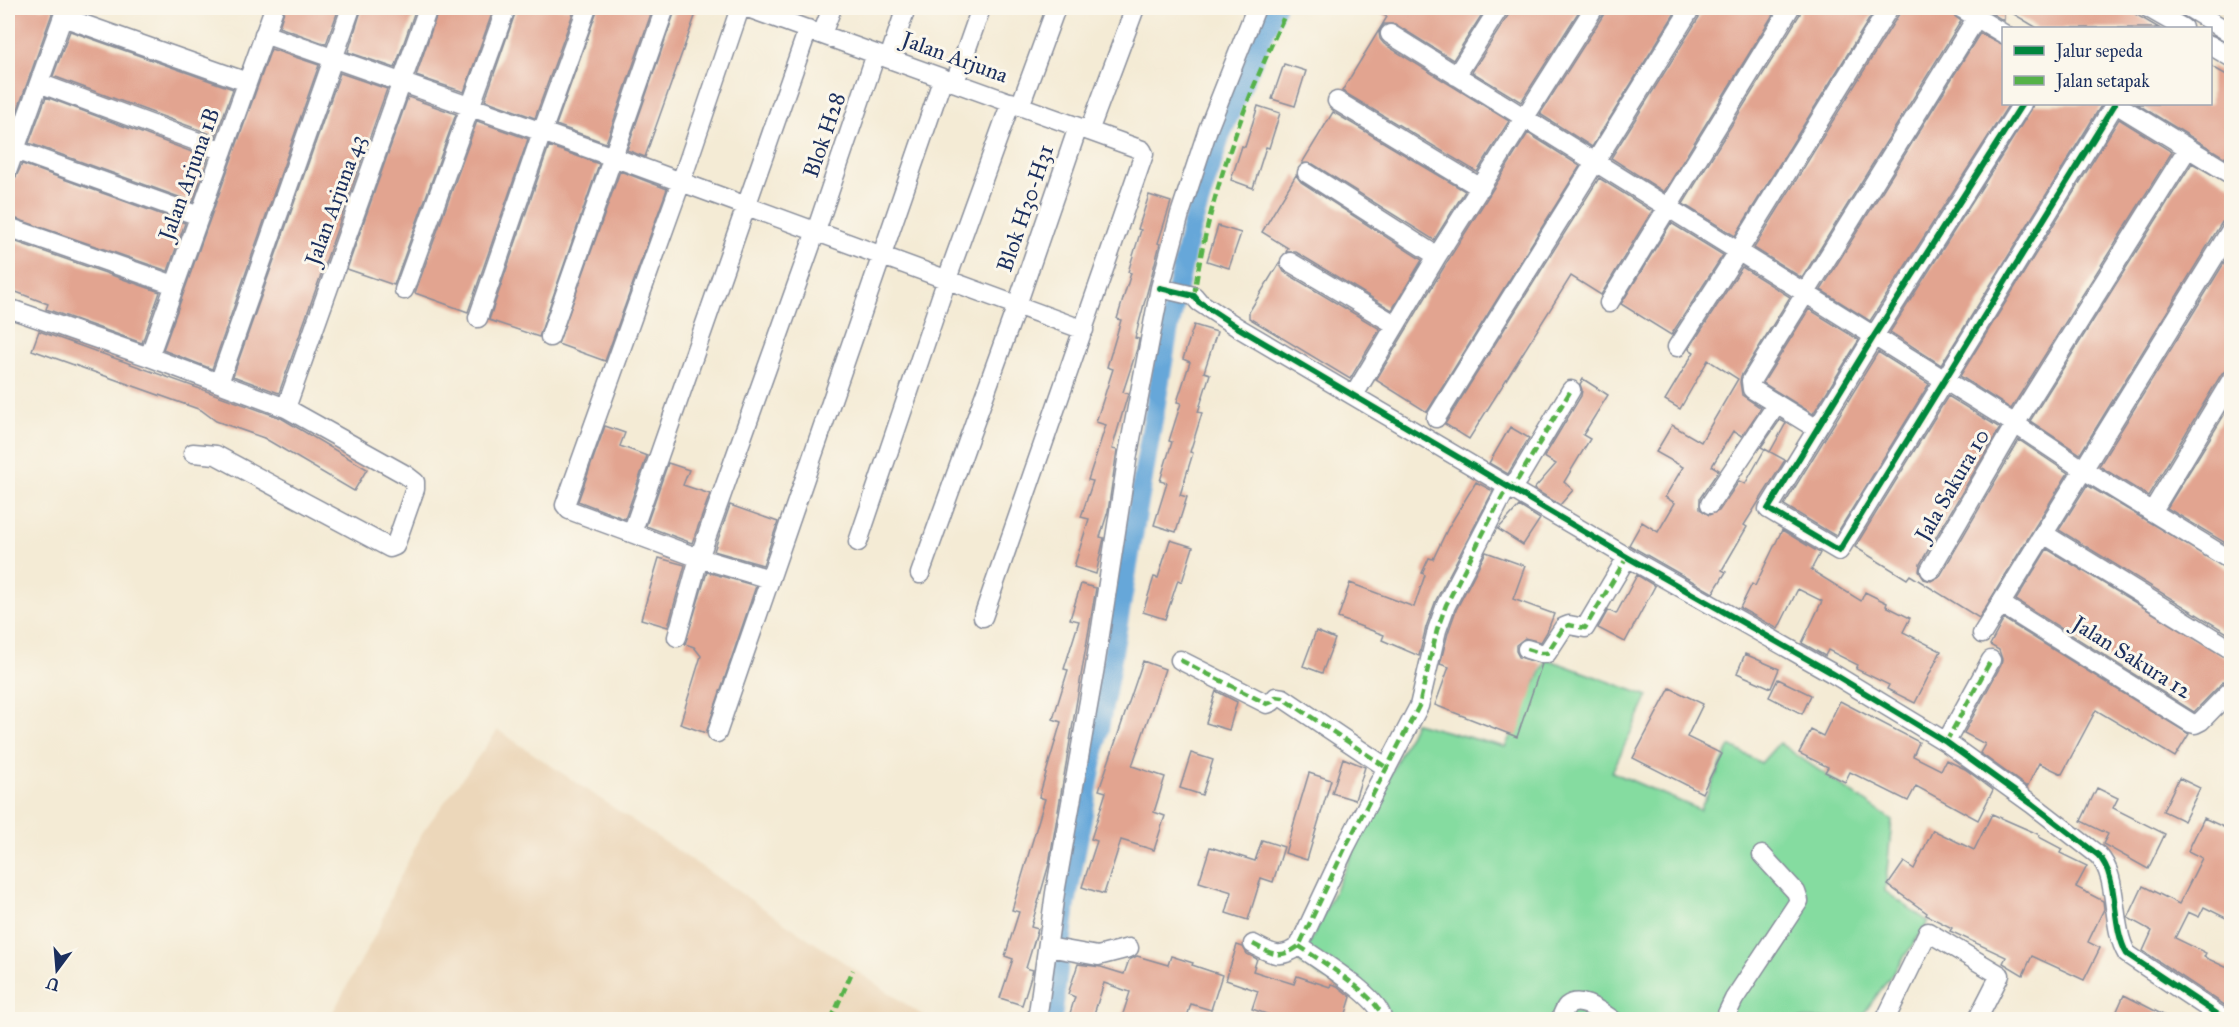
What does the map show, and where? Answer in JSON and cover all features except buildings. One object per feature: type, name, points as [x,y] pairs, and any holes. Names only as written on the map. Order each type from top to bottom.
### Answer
[{"type":"street","name":"Jalan Arjuna 1B","points":[[148,357],[274,8]]},
{"type":"street","points":[[219,383],[351,8]]},
{"type":"street","name":"Jalan Arjuna 43","points":[[286,408],[428,8]]},
{"type":"street","points":[[404,290],[506,8]]},
{"type":"street","points":[[478,318],[587,8]]},
{"type":"street","points":[[550,337],[665,8]]},
{"type":"street","points":[[740,8],[681,182],[565,505],[569,510],[699,558],[770,579]]},
{"type":"street","points":[[632,533],[746,206],[815,31],[832,8]]},
{"type":"street","name":"Blok H28","points":[[677,637],[699,558],[816,231],[882,56],[906,8]]},
{"type":"street","points":[[717,733],[881,254],[949,80],[981,8]]},
{"type":"street","points":[[858,542],[947,279],[1015,104],[1056,8]]},
{"type":"street","name":"Blok H30-H31","points":[[920,574],[1017,305],[1084,129],[1135,8]]},
{"type":"street","points":[[1037,1020],[1050,947],[1059,871],[1095,667],[1128,454],[1165,289],[1179,214],[1208,129],[1256,8]]},
{"type":"street","points":[[1456,76],[1498,8]]},
{"type":"street","points":[[1354,395],[1437,256],[1594,8]]},
{"type":"street","points":[[1436,418],[1690,8]]},
{"type":"street","points":[[1608,303],[1790,8]]},
{"type":"street","points":[[1677,346],[1889,8]]},
{"type":"street","points":[[1961,8],[2002,33]]},
{"type":"street","points":[[2148,8],[2171,21]]},
{"type":"street","points":[[2189,8],[2232,34]]},
{"type":"street","name":"Jalan Arjuna","points":[[756,9],[1142,150],[1144,154],[1084,330]]},
{"type":"street","points":[[8,169],[64,12],[247,82]]},
{"type":"street","points":[[1817,429],[1752,389],[1751,381],[1977,18]]},
{"type":"street","points":[[264,34],[613,157],[1084,330],[983,617]]},
{"type":"street","points":[[1390,34],[2015,424],[2084,470],[2231,559]]},
{"type":"street","points":[[2212,46],[2232,58]]},
{"type":"street","points":[[39,83],[223,151]]},
{"type":"street","points":[[1337,100],[1481,188]]},
{"type":"street","points":[[2021,105],[1874,336],[1768,509],[1839,551],[2115,105]]},
{"type":"street","points":[[2118,105],[2232,175]]},
{"type":"street","name":"Jala Sakura 10","points":[[1930,570],[2015,424],[2188,148]]},
{"type":"street","points":[[15,150],[199,216]]},
{"type":"street","points":[[1307,173],[1437,256]]},
{"type":"street","points":[[8,228],[174,285]]},
{"type":"street","points":[[1982,634],[2232,228]]},
{"type":"street","points":[[1290,262],[1396,325]]},
{"type":"street","points":[[1165,289],[1194,296],[1207,308],[1237,327],[1627,557],[1764,633],[1946,742],[2098,855],[2105,862],[2109,872],[2117,928],[2121,944],[2127,954],[2226,1020]]},
{"type":"street","points":[[8,308],[286,408],[406,476],[415,483],[416,489],[393,548],[390,548],[216,455],[193,453]]},
{"type":"street","points":[[2152,512],[2232,379]]},
{"type":"street","points":[[1253,944],[1276,955],[1288,954],[1299,946],[1419,706],[1437,630],[1446,605],[1503,495],[1518,479],[1571,390]]},
{"type":"street","points":[[1710,504],[1777,404]]},
{"type":"street","points":[[2044,534],[2232,650]]},
{"type":"street","points":[[1527,649],[1547,653],[1564,627],[1569,625],[1585,628],[1627,557]]},
{"type":"street","name":"Jalan Sakura 12","points":[[2001,603],[2191,723],[2201,721],[2232,689]]},
{"type":"street","points":[[1180,660],[1267,704],[1276,697],[1283,698],[1388,768]]},
{"type":"street","points":[[1946,742],[1991,660]]},
{"type":"street","points":[[1724,1020],[1734,999],[1799,901],[1796,892],[1762,855]]},
{"type":"street","points":[[1885,1020],[1928,932],[2000,975],[1977,1020]]},
{"type":"street","points":[[1299,946],[1363,992],[1377,1005],[1383,1015],[1382,1020]]},
{"type":"street","points":[[1050,947],[1098,956],[1129,948]]},
{"type":"street","points":[[1560,1020],[1567,1006],[1576,1003],[1588,1005],[1613,1020]]},
{"type":"shaded area","points":[[498,730],[928,1019],[329,1019],[381,924],[394,889],[424,830]]},
{"type":"green space","points":[[1547,659],[1648,696],[1612,772],[1700,810],[1730,746],[1761,763],[1779,743],[1892,820],[1885,891],[1929,922],[1860,1019],[1388,1019],[1300,963],[1415,723],[1505,747]]},
{"type":"waterway","points":[[1052,1020],[1066,904],[1109,675],[1168,333],[1190,232],[1221,134],[1275,8]]},
{"type":"marked path","points":[[1194,296],[1209,222],[1230,149],[1288,8]]},
{"type":"marked path","points":[[1253,944],[1276,954],[1286,953],[1299,946],[1346,846],[1419,706],[1437,630],[1446,605],[1503,495],[1518,479],[1571,390]]},
{"type":"marked path","points":[[1527,649],[1547,653],[1564,627],[1569,625],[1585,628],[1627,557]]},
{"type":"marked path","points":[[1180,660],[1267,704],[1276,697],[1283,698],[1387,768]]},
{"type":"marked path","points":[[1946,742],[1991,660]]},
{"type":"marked path","points":[[1299,946],[1361,991],[1380,1011],[1382,1020]]},
{"type":"marked path","points":[[831,1020],[853,970]]},
{"type":"cycle path","points":[[2021,105],[1874,336],[1768,509],[1839,551],[2114,105]]},
{"type":"cycle path","points":[[1160,288],[1194,296],[1199,302],[1237,327],[1627,557],[1832,673],[1946,742],[2098,855],[2105,864],[2109,876],[2118,929],[2127,954],[2226,1020]]}]
